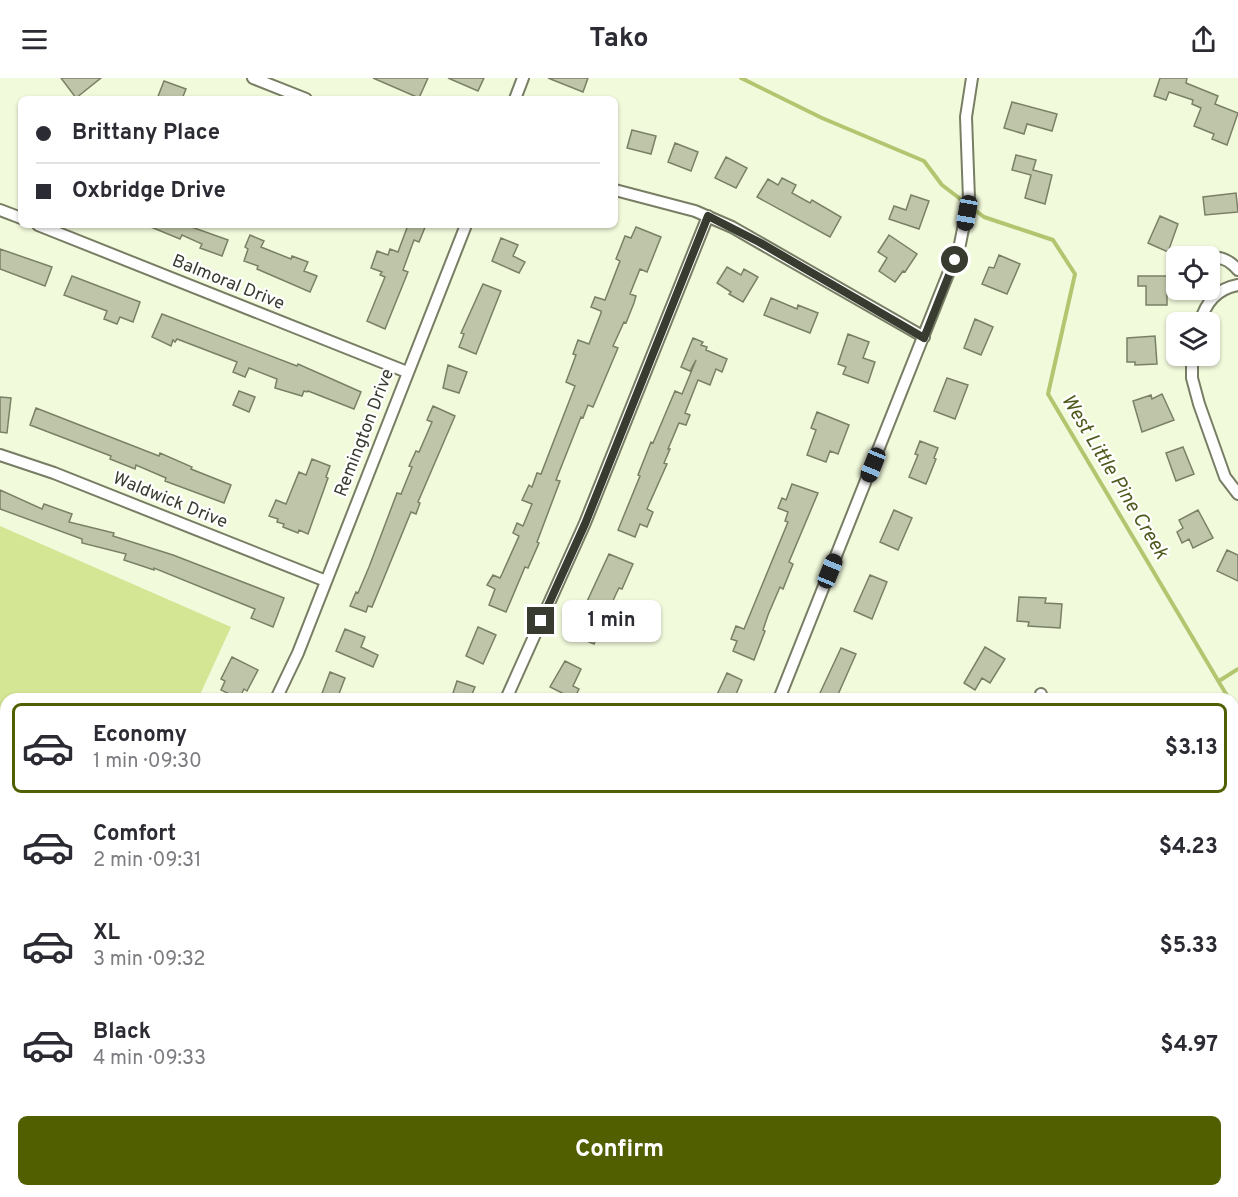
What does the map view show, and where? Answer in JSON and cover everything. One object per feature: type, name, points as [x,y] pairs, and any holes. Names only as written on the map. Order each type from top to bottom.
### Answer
[{"type":"street","points":[[253,78],[298,96]]},
{"type":"street","points":[[516,96],[523,78]]},
{"type":"street","points":[[781,693],[955,260],[969,199],[966,117],[972,78]]},
{"type":"street","points":[[618,191],[708,216],[759,242],[924,338]]},
{"type":"street","points":[[0,210],[18,217]]},
{"type":"street","points":[[509,693],[585,524],[708,216]]},
{"type":"street","name":"Balmoral Drive","points":[[46,228],[407,372]]},
{"type":"street","name":"Remington Drive","points":[[279,693],[298,653],[465,228]]},
{"type":"street","points":[[1220,258],[1238,270]]},
{"type":"street","points":[[1220,290],[1238,285]]},
{"type":"street","points":[[1192,366],[1192,378],[1199,404],[1225,477],[1238,494]]},
{"type":"street","name":"Waldwick Drive","points":[[0,455],[54,473],[326,581]]},
{"type":"green space","points":[[0,526],[231,627],[201,693],[0,693]]},
{"type":"building","points":[[61,78],[101,78],[78,96],[74,96]]},
{"type":"building","points":[[373,78],[428,78],[420,96],[414,96]]},
{"type":"building","points":[[448,78],[484,78],[478,91]]},
{"type":"building","points":[[548,78],[588,78],[583,92]]},
{"type":"building","points":[[1160,78],[1187,78],[1186,83],[1218,96],[1215,104],[1238,113],[1227,145],[1212,139],[1214,134],[1194,126],[1201,108],[1192,104],[1193,100],[1169,92],[1166,100],[1154,96]]},
{"type":"building","points":[[164,81],[186,89],[183,96],[158,96]]},
{"type":"building","points":[[1012,102],[1057,114],[1052,131],[1027,124],[1024,134],[1004,128]]},
{"type":"building","points":[[632,130],[656,136],[651,154],[627,148]]},
{"type":"building","points":[[675,143],[698,152],[691,171],[668,162]]},
{"type":"building","points":[[1016,155],[1036,160],[1033,170],[1052,175],[1045,204],[1025,198],[1031,175],[1012,170]]},
{"type":"building","points":[[726,157],[747,168],[736,188],[715,178]]},
{"type":"building","points":[[782,178],[796,185],[792,193],[810,203],[812,200],[841,217],[830,237],[757,197],[768,179],[778,185]]},
{"type":"building","points":[[1236,193],[1238,212],[1205,215],[1203,197]]},
{"type":"building","points":[[911,195],[929,201],[919,229],[889,219],[894,206],[906,210]]},
{"type":"building","points":[[1160,216],[1178,224],[1170,246],[1166,246],[1166,251],[1148,243]]},
{"type":"building","points":[[636,227],[661,237],[647,272],[640,269],[630,294],[636,296],[634,303],[613,346],[618,348],[593,407],[588,405],[583,418],[581,417],[556,480],[560,481],[537,542],[539,543],[528,568],[525,567],[506,612],[489,605],[495,589],[487,585],[493,575],[500,578],[519,536],[513,533],[517,523],[523,526],[532,504],[522,500],[529,485],[532,487],[537,473],[541,474],[575,386],[566,382],[576,355],[573,354],[578,340],[589,344],[601,313],[591,307],[595,297],[605,300],[620,261],[616,259],[625,236],[631,238]]},
{"type":"building","points":[[153,228],[194,228],[228,240],[222,256],[200,248],[202,244],[182,235],[180,239]]},
{"type":"building","points":[[407,228],[425,228],[419,242],[414,240],[403,270],[408,272],[385,329],[367,321],[385,277],[380,275],[382,272],[371,268],[377,251],[388,255],[390,249],[398,252]]},
{"type":"building","points":[[250,235],[264,241],[261,247],[291,259],[292,256],[308,262],[304,271],[317,276],[310,292],[244,261],[248,249],[245,247]]},
{"type":"building","points":[[889,235],[917,254],[895,282],[879,271],[887,258],[878,252]]},
{"type":"building","points":[[501,238],[518,245],[513,256],[525,262],[519,273],[492,261]]},
{"type":"building","points":[[0,249],[52,267],[45,286],[0,269]]},
{"type":"building","points":[[999,255],[1020,264],[1007,294],[982,284],[989,267],[994,268]]},
{"type":"building","points":[[727,267],[741,275],[744,269],[758,277],[743,302],[729,294],[731,292],[717,283]]},
{"type":"building","points":[[72,276],[140,302],[133,322],[120,317],[117,324],[104,319],[107,311],[64,295]]},
{"type":"building","points":[[1138,276],[1166,276],[1167,305],[1146,305],[1146,286],[1138,286]]},
{"type":"building","points":[[483,284],[501,291],[476,354],[459,347],[464,334],[461,333]]},
{"type":"building","points":[[771,298],[797,309],[798,305],[818,313],[810,333],[764,315]]},
{"type":"building","points":[[162,314],[297,366],[298,364],[361,392],[354,409],[308,391],[304,391],[302,396],[275,388],[277,379],[249,368],[245,377],[233,372],[237,362],[177,339],[175,342],[173,340],[171,346],[152,337]]},
{"type":"building","points":[[975,319],[993,327],[981,355],[964,348]]},
{"type":"building","points":[[848,334],[869,342],[863,358],[875,362],[868,383],[843,374],[846,367],[838,364]]},
{"type":"building","points":[[1155,336],[1157,364],[1135,365],[1135,362],[1127,362],[1127,338]]},
{"type":"building","points":[[693,338],[703,342],[701,345],[707,347],[706,350],[727,359],[722,372],[716,369],[710,385],[698,380],[685,413],[690,415],[686,425],[679,423],[668,449],[670,449],[664,463],[667,464],[647,509],[653,512],[647,527],[640,524],[635,537],[618,530],[651,442],[653,443],[675,391],[682,394],[696,360],[690,371],[681,367]]},
{"type":"building","points":[[448,365],[467,372],[459,393],[443,388]]},
{"type":"building","points":[[947,378],[968,385],[955,419],[934,411]]},
{"type":"building","points":[[239,391],[255,397],[249,412],[233,405]]},
{"type":"building","points":[[1162,394],[1174,420],[1142,432],[1133,401],[1151,395],[1152,399]]},
{"type":"building","points":[[0,397],[11,398],[7,433],[0,432]]},
{"type":"building","points":[[433,406],[455,416],[418,502],[420,503],[416,514],[411,512],[372,607],[368,606],[366,612],[350,606],[369,567],[397,493],[401,494],[412,467],[409,466],[416,451],[419,452],[432,422],[427,420]]},
{"type":"building","points":[[36,408],[159,456],[160,453],[192,467],[191,469],[231,485],[224,503],[165,481],[166,478],[136,465],[135,469],[110,459],[111,456],[30,425]]},
{"type":"building","points":[[817,412],[849,425],[838,454],[830,451],[826,462],[807,455],[816,430],[811,428]]},
{"type":"building","points":[[920,441],[938,448],[926,484],[909,477],[918,455],[915,454]]},
{"type":"building","points":[[1183,447],[1194,474],[1176,481],[1166,453]]},
{"type":"building","points":[[312,459],[330,466],[326,477],[328,478],[308,534],[299,530],[298,533],[283,527],[284,524],[277,522],[278,519],[269,516],[276,500],[286,504],[299,472],[306,475]]},
{"type":"building","points":[[792,484],[818,493],[789,562],[793,564],[783,589],[780,587],[768,615],[763,630],[765,631],[754,660],[733,651],[737,641],[731,639],[736,626],[744,629],[788,522],[785,521],[788,512],[778,508],[782,498],[786,500]]},
{"type":"building","points":[[0,490],[42,509],[44,504],[72,514],[69,522],[114,533],[113,536],[173,555],[284,598],[273,627],[251,618],[255,609],[154,568],[154,570],[124,560],[126,554],[82,543],[82,539],[0,509]]},
{"type":"building","points":[[894,510],[912,518],[898,550],[880,542]]},
{"type":"building","points":[[1198,510],[1213,538],[1193,548],[1189,539],[1182,543],[1177,532],[1183,528],[1179,520]]},
{"type":"building","points":[[1227,550],[1238,555],[1238,581],[1217,571]]},
{"type":"building","points":[[609,554],[633,564],[622,589],[619,588],[616,594],[594,644],[575,636],[580,625],[577,623]]},
{"type":"building","points":[[870,575],[887,582],[872,619],[854,611]]},
{"type":"building","points":[[1019,597],[1046,598],[1045,603],[1062,604],[1060,628],[1028,626],[1029,622],[1017,621]]},
{"type":"building","points":[[478,627],[496,635],[483,664],[466,656]]},
{"type":"building","points":[[345,629],[365,637],[361,647],[378,655],[373,667],[336,651]]},
{"type":"building","points":[[985,647],[1005,659],[990,683],[982,678],[975,690],[964,683]]},
{"type":"building","points":[[841,648],[856,654],[839,693],[820,693]]},
{"type":"building","points":[[232,657],[258,670],[247,691],[244,689],[242,693],[227,693],[221,690],[225,681],[221,679]]},
{"type":"building","points":[[565,661],[581,669],[573,686],[579,689],[577,693],[562,693],[550,687]]},
{"type":"building","points":[[330,672],[345,678],[339,693],[322,693]]},
{"type":"building","points":[[727,673],[742,680],[737,693],[718,693]]},
{"type":"building","points":[[457,681],[475,687],[472,693],[453,693]]},
{"type":"waterway","name":"West Little Pine Creek","points":[[741,78],[822,118],[924,161],[942,185],[984,217],[1053,240],[1075,274],[1048,394],[1225,693]]},
{"type":"waterway","points":[[1219,681],[1238,669]]},
{"type":"route","points":[[541,621],[585,524],[708,216],[759,242],[924,338],[955,260]]}]
